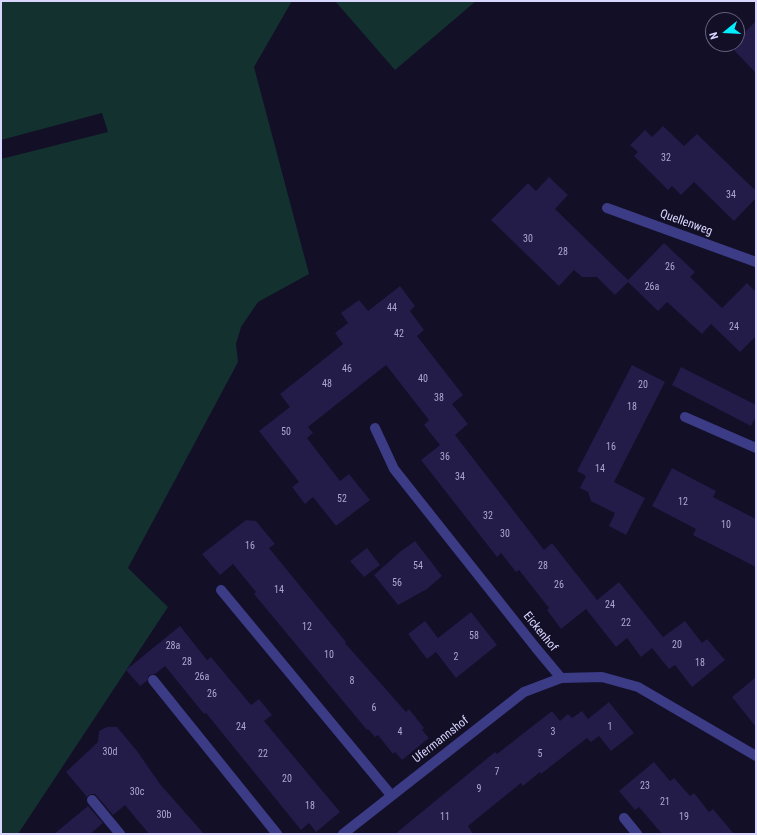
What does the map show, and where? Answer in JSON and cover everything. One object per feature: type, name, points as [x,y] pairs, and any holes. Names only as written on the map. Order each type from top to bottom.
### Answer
[{"type":"street","name":"Quellenweg","points":[[607,208],[756,262]]},
{"type":"street","points":[[685,417],[756,448]]},
{"type":"street","name":"Eickenhof","points":[[375,428],[394,469],[561,678]]},
{"type":"street","points":[[221,590],[391,795]]},
{"type":"street","points":[[561,678],[602,677],[638,687],[756,756]]},
{"type":"street","name":"Ufermannshof","points":[[343,834],[524,692],[561,678]]},
{"type":"street","points":[[153,680],[277,834]]},
{"type":"street","points":[[92,800],[120,834]]},
{"type":"street","points":[[624,818],[637,834]]},
{"type":"green space","points":[[1,1],[292,1],[254,67],[309,274],[258,302],[241,327],[236,344],[238,362],[128,568],[168,607],[18,834],[1,834],[1,159],[108,132],[102,113],[1,140]]},
{"type":"green space","points":[[335,1],[476,1],[395,70]]},
{"type":"building","points":[[756,21],[756,73],[736,52],[745,52],[745,32]]},
{"type":"building","points":[[663,126],[684,146],[697,134],[756,191],[756,198],[734,221],[694,182],[681,195],[672,186],[668,190],[634,156],[638,152],[630,145],[645,130],[652,137]]},
{"type":"building","points":[[549,177],[568,195],[555,209],[628,280],[664,243],[695,272],[690,277],[722,308],[747,283],[756,292],[756,336],[740,352],[711,324],[702,334],[667,302],[658,311],[628,282],[615,295],[597,277],[582,277],[574,270],[559,286],[491,220],[528,183],[536,191]]},
{"type":"building","points":[[400,286],[415,306],[410,311],[424,330],[417,336],[463,395],[452,404],[468,424],[455,435],[544,550],[552,543],[597,600],[619,582],[663,637],[685,621],[702,643],[707,639],[725,660],[692,687],[675,665],[669,669],[652,648],[641,657],[627,638],[616,647],[586,609],[561,629],[547,610],[549,608],[519,570],[516,572],[501,553],[497,557],[421,460],[440,445],[424,425],[429,420],[386,365],[308,427],[313,433],[307,438],[340,481],[349,474],[370,500],[336,526],[313,497],[305,504],[292,487],[299,482],[259,431],[290,407],[280,394],[343,344],[335,333],[348,323],[341,313],[359,300],[368,311]]},
{"type":"building","points":[[632,365],[665,382],[614,482],[645,498],[626,535],[609,526],[615,513],[591,501],[588,492],[580,488],[586,476],[577,471]]},
{"type":"building","points":[[681,367],[756,405],[756,416],[751,426],[672,385]]},
{"type":"building","points":[[672,468],[716,491],[713,497],[756,519],[756,567],[693,535],[696,529],[652,506]]},
{"type":"building","points":[[246,520],[256,521],[275,544],[269,548],[346,642],[345,643],[406,712],[409,709],[424,728],[422,730],[429,738],[402,760],[395,752],[393,754],[378,735],[375,737],[368,729],[367,730],[254,594],[256,592],[233,564],[220,575],[202,554]]},
{"type":"building","points":[[415,541],[442,576],[427,589],[398,605],[374,575],[401,551]]},
{"type":"building","points":[[367,548],[380,565],[364,577],[350,561]]},
{"type":"building","points":[[471,612],[497,645],[456,678],[436,652],[427,659],[408,634],[425,621],[438,638]]},
{"type":"building","points":[[180,626],[207,660],[211,657],[251,705],[259,699],[272,715],[264,721],[340,812],[316,832],[309,823],[301,830],[206,713],[204,714],[165,666],[155,674],[149,675],[147,681],[140,686],[126,670]]},
{"type":"building","points":[[756,677],[756,727],[732,697]]},
{"type":"building","points":[[609,702],[634,733],[611,751],[599,736],[591,742],[587,738],[541,774],[540,772],[523,786],[521,783],[468,826],[473,834],[395,834],[495,752],[497,754],[552,711],[560,721],[568,714],[572,718],[582,711],[588,719]]},
{"type":"building","points":[[107,727],[117,727],[137,751],[160,784],[204,834],[149,834],[125,805],[113,815],[95,794],[91,794],[87,797],[66,772],[98,742],[99,731]]},
{"type":"building","points":[[654,762],[670,781],[674,778],[690,796],[694,793],[709,812],[713,809],[734,834],[662,834],[639,807],[635,810],[619,791]]},
{"type":"building","points":[[88,806],[103,823],[90,834],[54,834]]}]
